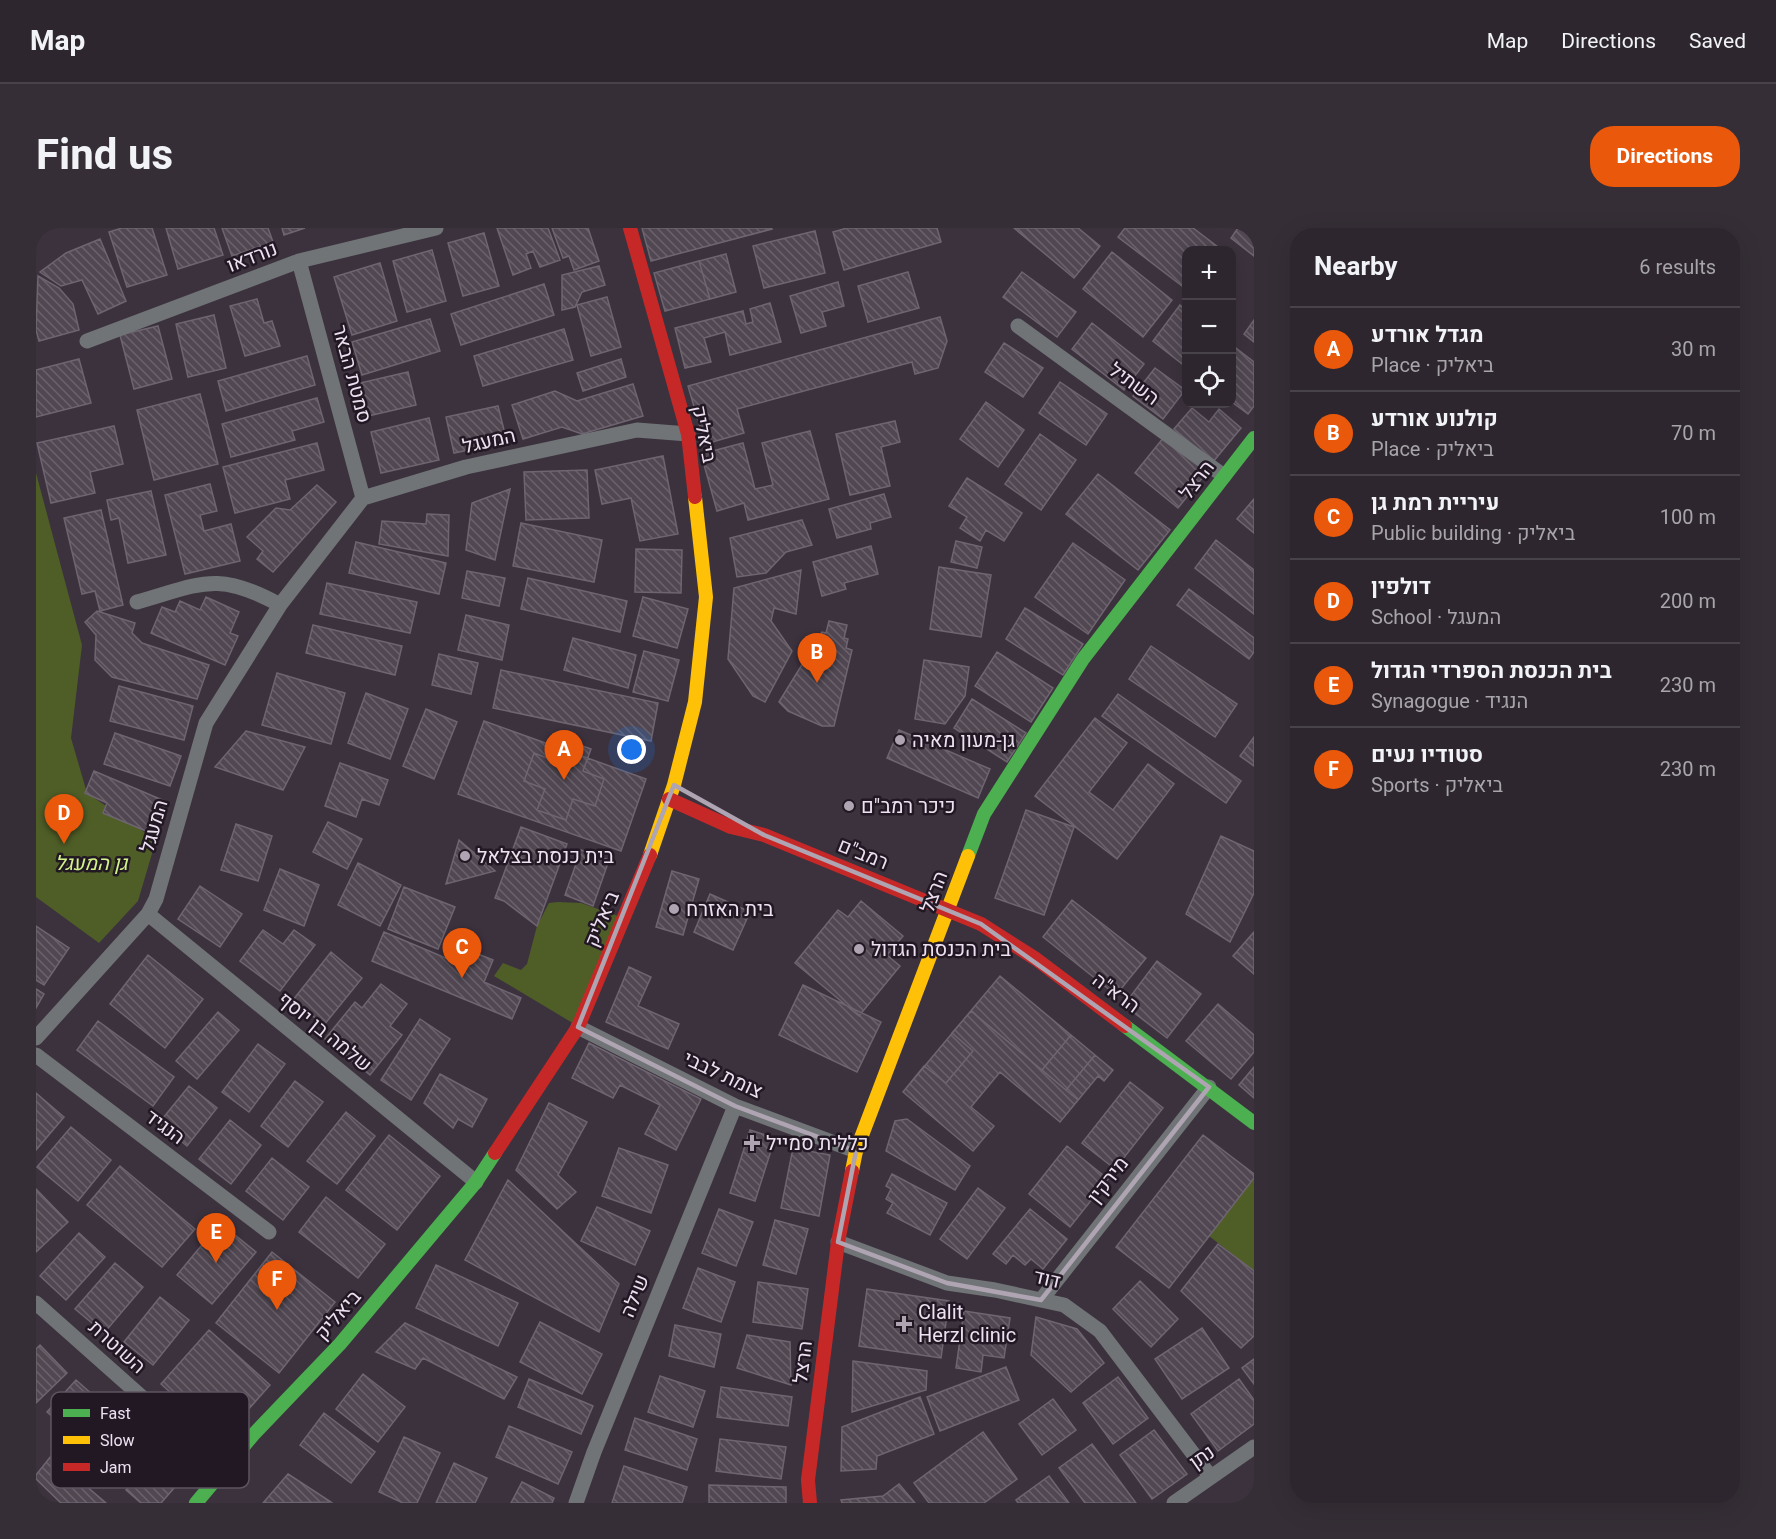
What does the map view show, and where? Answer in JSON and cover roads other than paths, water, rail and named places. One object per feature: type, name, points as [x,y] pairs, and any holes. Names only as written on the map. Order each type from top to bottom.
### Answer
[{"type":"street","name":"נורדאו","points":[[87,341],[299,261],[436,228]]},
{"type":"street","name":"ביאליק","points":[[249,1443],[340,1344],[476,1182],[578,1027],[650,854],[674,785],[695,702],[706,597],[688,434],[630,228]]},
{"type":"street","name":"סמטת הבאר","points":[[299,261],[363,498]]},
{"type":"street","name":"השתיל","points":[[1018,326],[1224,476]]},
{"type":"street","name":"המעגל","points":[[36,1038],[148,914],[156,899],[206,723],[280,605],[363,498],[466,467],[637,430],[688,434]]},
{"type":"street","name":"הרצל","points":[[810,1503],[808,1480],[838,1242],[856,1151],[984,814],[1083,659],[1254,438]]},
{"type":"street","points":[[137,602],[200,584],[218,582],[238,585],[280,605]]},
{"type":"street","name":"רמב\"ם","points":[[674,785],[734,815],[764,835]]},
{"type":"street","name":"רמב\"ם","points":[[669,799],[731,827],[764,835],[947,909]]},
{"type":"street","points":[[959,880],[969,910],[981,924]]},
{"type":"street","name":"הרא\"ה","points":[[947,909],[981,924],[1036,959],[1254,1123]]},
{"type":"street","name":"שלמה בן יוסף","points":[[148,914],[476,1182]]},
{"type":"street","name":"צומת לבבי","points":[[578,1027],[735,1106],[856,1151]]},
{"type":"street","name":"הנגיד","points":[[36,1055],[269,1232]]},
{"type":"street","name":"מירקין","points":[[1041,1300],[1209,1087]]},
{"type":"street","name":"שילה","points":[[576,1503],[598,1441],[735,1106]]},
{"type":"street","name":"דוד","points":[[838,1242],[947,1283],[1064,1305],[1100,1331],[1210,1476]]},
{"type":"street","name":"השוטרת","points":[[36,1303],[136,1392]]},
{"type":"street","name":"נתן","points":[[1174,1503],[1254,1446]]},
{"type":"street","name":"ביאליק","points":[[196,1503],[209,1488]]},
{"type":"place","name":"קולנוע אורדע","points":[[817,683]]},
{"type":"place","name":"גן-מעון מאיה","points":[[900,740]]},
{"type":"place","name":"מגדל אורדע","points":[[564,780]]},
{"type":"place","name":"כיכר רמב\"ם","points":[[849,806]]},
{"type":"place","name":"דולפין","points":[[64,844]]},
{"type":"place","name":"בית כנסת בצלאל","points":[[465,856]]},
{"type":"place","name":"בית האזרח","points":[[674,909]]},
{"type":"place","name":"בית הכנסת הגדול","points":[[859,949]]},
{"type":"place","name":"עיריית רמת גן","points":[[462,978]]},
{"type":"place","name":"כללית סמייל","points":[[752,1143]]},
{"type":"place","name":"בית הכנסת הספרדי הגדול","points":[[216,1263]]},
{"type":"place","name":"סטודיו נעים","points":[[277,1310]]},
{"type":"place","name":"Clalit Herzl clinic","points":[[904,1324]]},
{"type":"park label","name":"גן המעגל","points":[[91,863]]}]
